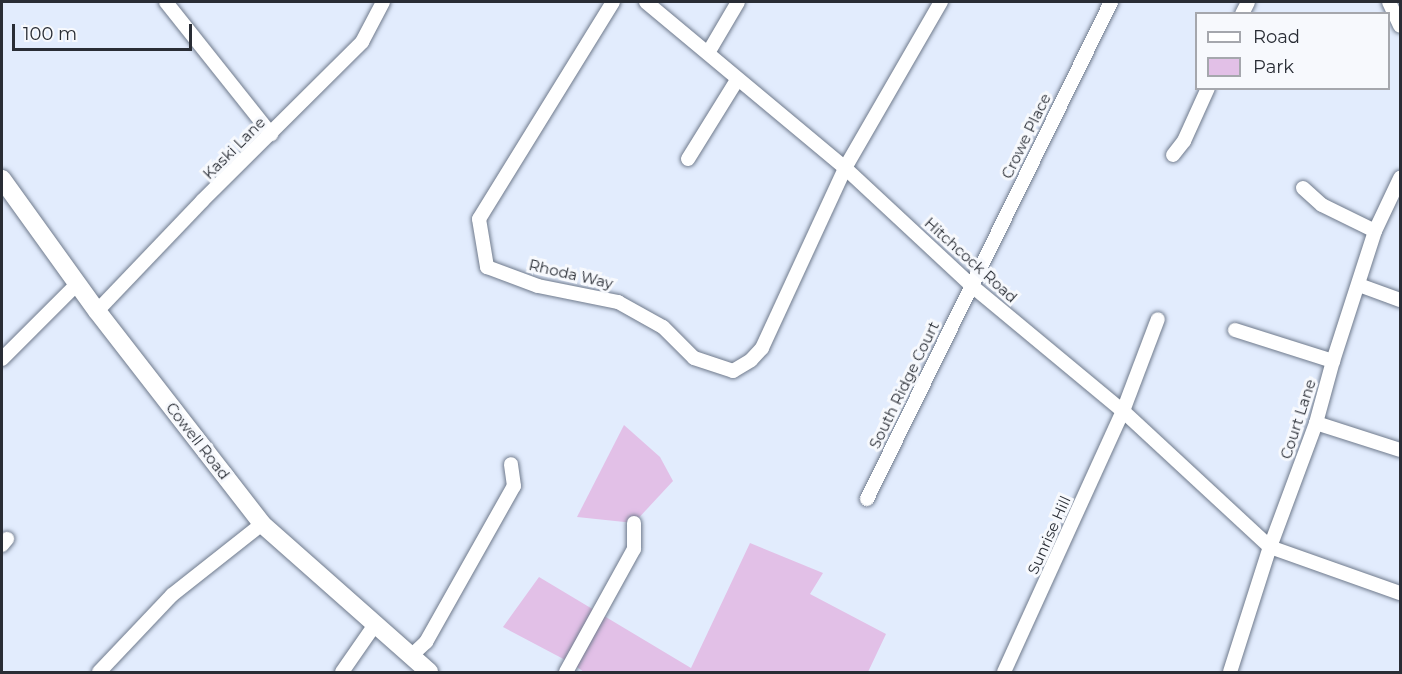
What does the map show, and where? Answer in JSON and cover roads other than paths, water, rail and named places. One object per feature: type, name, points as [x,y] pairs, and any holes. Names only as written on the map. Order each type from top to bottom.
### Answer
[{"type":"street","points":[[166,2],[271,134]]},
{"type":"street","name":"Kaski Lane","points":[[97,311],[362,42],[383,2]]},
{"type":"street","name":"Rhoda Way","points":[[613,2],[479,219],[488,267],[538,286],[618,302],[663,327],[694,358],[733,371],[751,360],[762,348],[845,168]]},
{"type":"street","name":"Hitchcock Road","points":[[646,2],[845,168],[971,285],[1123,411],[1270,547]]},
{"type":"street","points":[[708,53],[738,2]]},
{"type":"street","points":[[845,168],[941,2]]},
{"type":"street","name":"Crowe Place","points":[[971,285],[1111,2]]},
{"type":"street","points":[[1389,2],[1401,26]]},
{"type":"street","points":[[688,159],[737,80]]},
{"type":"street","points":[[1173,155],[1184,141],[1207,90]]},
{"type":"street","name":"Court Lane","points":[[1230,672],[1270,547],[1316,423],[1333,361],[1375,231],[1401,178]]},
{"type":"street","name":"Cowell Road","points":[[2,179],[97,311],[262,524],[374,626],[429,672]]},
{"type":"street","points":[[1303,188],[1322,205],[1375,231]]},
{"type":"street","points":[[2,359],[78,283]]},
{"type":"street","name":"South Ridge Court","points":[[867,500],[971,285]]},
{"type":"street","points":[[1359,285],[1401,300]]},
{"type":"street","name":"Sunrise Hill","points":[[1004,672],[1123,411],[1158,319]]},
{"type":"street","points":[[1236,330],[1333,361]]},
{"type":"street","points":[[1316,423],[1401,450]]},
{"type":"street","points":[[411,656],[426,642],[514,486],[511,464]]},
{"type":"street","points":[[566,672],[634,549],[634,523]]},
{"type":"street","points":[[99,672],[172,595],[262,524]]},
{"type":"street","points":[[1270,547],[1401,592]]},
{"type":"street","points":[[342,672],[374,626]]}]
